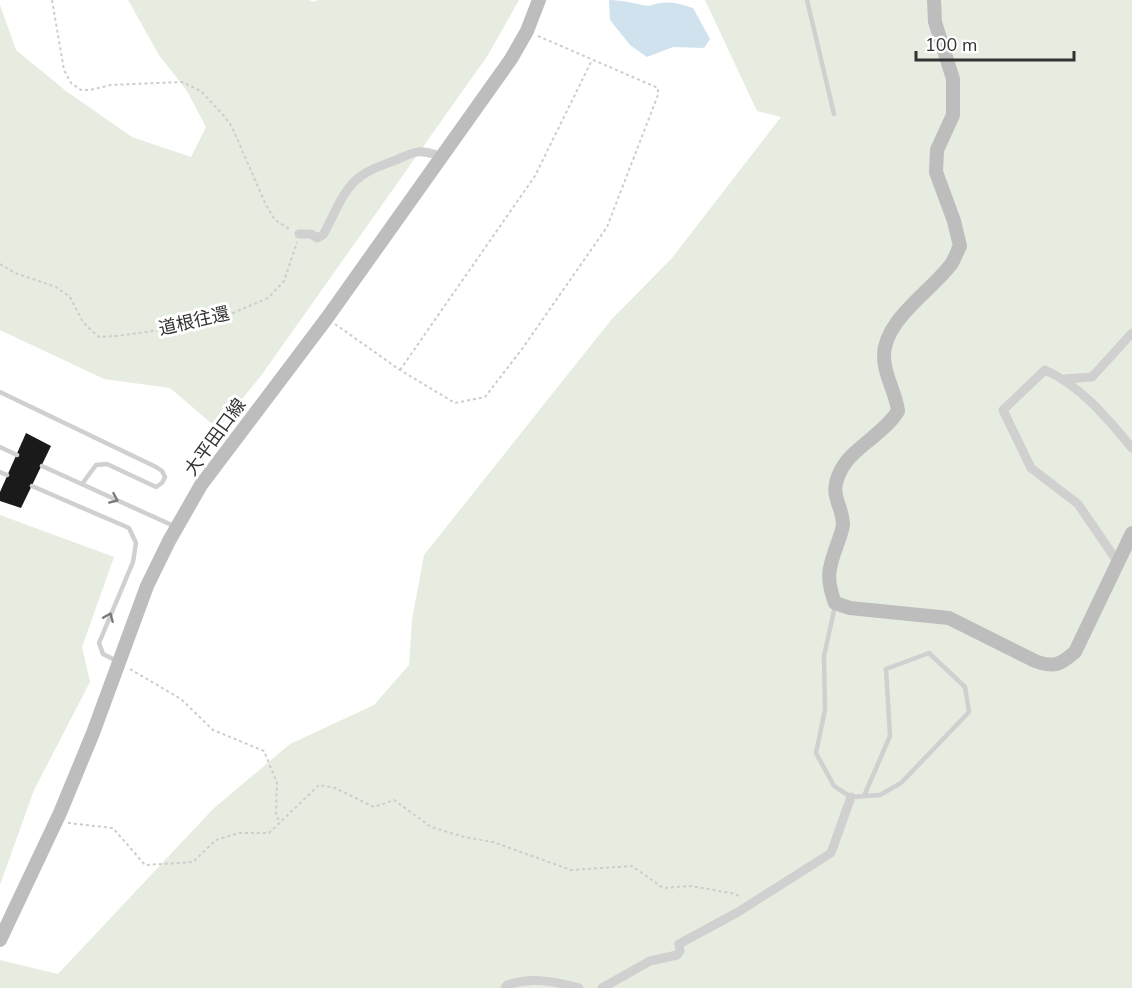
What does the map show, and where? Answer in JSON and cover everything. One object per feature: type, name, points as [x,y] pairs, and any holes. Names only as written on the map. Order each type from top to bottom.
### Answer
[{"type":"street","name":"大平田口線","points":[[0,940],[56,821],[93,733],[147,586],[201,485],[327,318],[440,156],[512,59],[527,32],[539,0]]},
{"type":"street","points":[[934,0],[935,22],[953,79],[953,115],[937,150],[936,172],[954,221],[960,246],[952,263],[908,308],[891,333],[884,355],[887,376],[896,394],[898,411],[891,423],[859,449],[841,469],[834,493],[843,525],[832,558],[828,584],[835,603],[850,608],[949,618],[1035,661],[1048,666],[1063,663],[1075,652],[1132,533]]},
{"type":"street","points":[[299,234],[311,234],[317,238],[323,235],[342,198],[354,182],[365,174],[414,151],[425,151],[440,156]]},
{"type":"street","points":[[1065,379],[1092,377],[1132,333]]},
{"type":"street","points":[[1117,561],[1078,504],[1031,468],[1003,410],[1045,370],[1065,379],[1103,413],[1132,448]]},
{"type":"street","points":[[602,988],[650,961],[677,955],[680,951],[679,944],[750,904],[831,853],[851,797]]},
{"type":"street","points":[[505,988],[520,980],[555,981],[579,988]]},
{"type":"lane","points":[[807,0],[834,114]]},
{"type":"lane","points":[[0,392],[156,467],[165,477],[156,487],[107,464],[96,465],[82,484]]},
{"type":"lane","points":[[0,447],[17,455]]},
{"type":"lane","points":[[42,466],[177,527]]},
{"type":"lane","points":[[0,472],[7,475]]},
{"type":"lane","points":[[32,486],[129,528],[136,543],[133,562],[99,643],[103,654],[120,663]]},
{"type":"lane","points":[[835,603],[824,657],[825,710],[816,753],[834,786],[851,797],[880,795],[901,783],[969,712],[965,687],[929,653],[886,669],[890,736],[864,796]]},
{"type":"path","points":[[52,0],[64,70],[71,84],[81,90],[90,90],[111,84],[182,82],[201,91],[232,127],[266,205],[275,220],[299,234]]},
{"type":"path","points":[[327,318],[400,370],[455,403],[485,397],[522,349],[607,227],[658,95],[658,88],[527,32]]},
{"type":"path","points":[[400,370],[535,176],[592,60]]},
{"type":"path","name":"道根往還","points":[[0,264],[15,273],[56,287],[70,297],[83,322],[91,330],[99,336],[117,336],[188,326],[226,316],[268,298],[284,281],[295,254],[299,234]]},
{"type":"path","points":[[120,663],[148,682],[181,699],[213,730],[264,751],[277,783],[276,814],[280,823]]},
{"type":"path","points":[[56,821],[113,828],[145,865],[194,862],[216,840],[239,832],[269,833],[319,785],[335,788],[374,807],[394,800],[430,827],[464,837],[493,842],[572,870],[632,867],[663,888],[691,886],[736,894],[750,904]]},
{"type":"shaded area","points":[[128,0],[309,0],[314,2],[318,0],[519,0],[488,55],[263,373],[218,429],[170,388],[104,379],[0,330],[0,5],[16,50],[66,91],[132,137],[191,157],[206,127],[187,91],[159,55]]},
{"type":"shaded area","points":[[705,0],[1132,0],[1132,988],[0,988],[0,960],[58,974],[213,809],[290,744],[374,705],[409,665],[412,620],[424,555],[611,320],[672,258],[781,117],[757,111]]},
{"type":"shaded area","points":[[0,515],[114,557],[82,647],[90,682],[34,790],[0,885]]},
{"type":"water","points":[[609,0],[649,6],[671,2],[693,8],[710,39],[704,48],[673,47],[647,57],[630,45],[610,20]]},
{"type":"building","points":[[26,433],[51,446],[21,508],[0,501],[0,492]]}]
